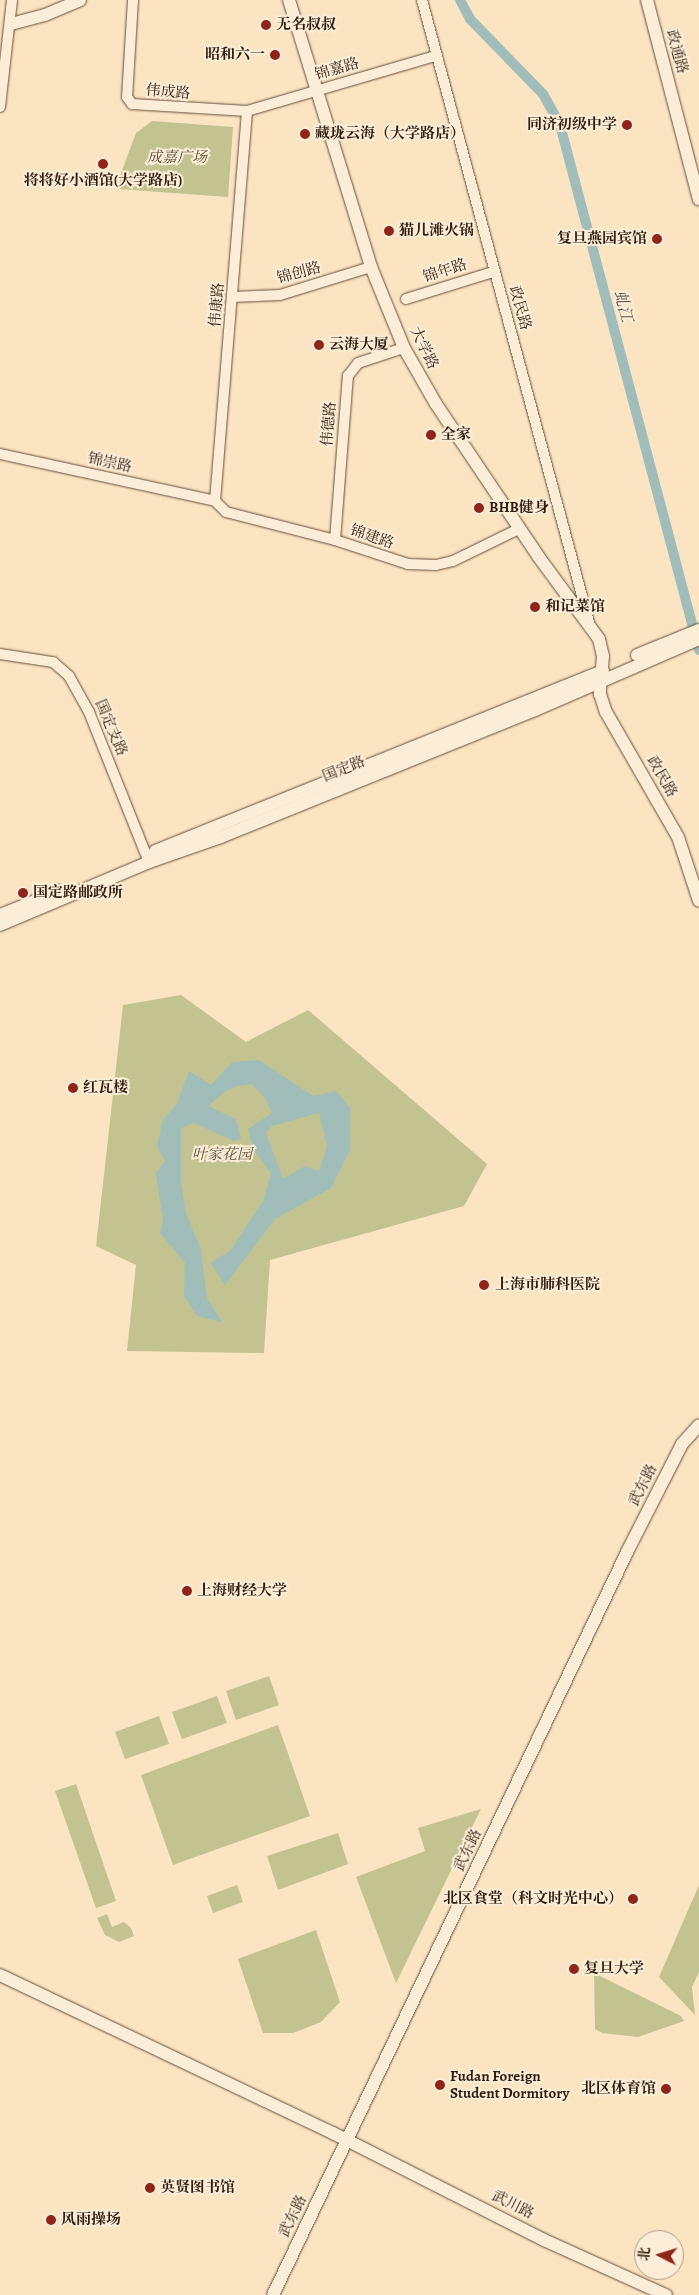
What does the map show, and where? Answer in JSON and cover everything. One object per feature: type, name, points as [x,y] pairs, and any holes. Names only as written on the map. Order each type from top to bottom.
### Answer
[{"type":"street","points":[[0,107],[11,24],[12,0]]},
{"type":"street","points":[[11,24],[45,15],[80,0]]},
{"type":"street","name":"伟成路","points":[[133,0],[128,102],[223,112],[248,111]]},
{"type":"street","name":"大学路","points":[[289,0],[371,267],[404,348],[436,404],[519,529],[590,623],[602,646],[602,676]]},
{"type":"street","name":"政民路","points":[[422,0],[492,272],[590,623]]},
{"type":"street","name":"政通路","points":[[647,0],[699,199]]},
{"type":"street","name":"锦嘉路","points":[[248,111],[435,56]]},
{"type":"street","name":"伟康路","points":[[215,501],[248,111]]},
{"type":"street","name":"锦创路","points":[[232,297],[280,295],[371,267]]},
{"type":"street","name":"锦年路","points":[[406,299],[492,272]]},
{"type":"street","name":"伟德路","points":[[335,540],[348,376],[358,363],[404,348]]},
{"type":"street","name":"锦崇路","points":[[0,454],[215,501]]},
{"type":"street","name":"锦建路","points":[[215,501],[226,512],[335,540],[408,564],[436,565],[453,561],[519,529]]},
{"type":"street","name":"国定路","points":[[0,915],[147,858],[221,837],[681,642],[699,630]]},
{"type":"street","name":"国定路","points":[[681,642],[699,639]]},
{"type":"street","name":"国定支路","points":[[0,654],[53,662],[69,676],[89,712],[147,858]]},
{"type":"street","name":"政民路","points":[[602,676],[600,694],[606,712],[678,837],[699,901]]},
{"type":"street","name":"国定路","points":[[0,925],[147,858]]},
{"type":"street","name":"武东路","points":[[273,2295],[626,1552],[682,1444],[699,1425]]},
{"type":"street","name":"武川路","points":[[0,1975],[348,2140],[544,2240],[666,2295]]},
{"type":"green space","name":"成嘉广场","points":[[152,121],[233,127],[228,197],[119,189],[121,173],[136,133]]},
{"type":"green space","name":"叶家花园","points":[[181,995],[246,1042],[308,1010],[487,1164],[464,1206],[270,1260],[264,1353],[127,1351],[136,1265],[96,1246],[123,1005]]},
{"type":"green space","points":[[269,1676],[279,1705],[236,1720],[226,1691]]},
{"type":"green space","points":[[217,1696],[227,1723],[182,1739],[172,1712]]},
{"type":"green space","points":[[159,1716],[169,1744],[125,1759],[115,1732]]},
{"type":"green space","points":[[278,1725],[310,1816],[173,1865],[141,1775]]},
{"type":"green space","points":[[76,1784],[116,1901],[96,1908],[55,1791]]},
{"type":"green space","points":[[481,1809],[396,1983],[356,1877],[425,1851],[418,1828]]},
{"type":"green space","points":[[338,1833],[348,1864],[278,1890],[267,1856]]},
{"type":"green space","points":[[237,1885],[243,1902],[213,1913],[207,1896]]},
{"type":"green space","points":[[699,1885],[699,1972],[692,1987],[695,2015],[659,1977]]},
{"type":"green space","points":[[107,1914],[112,1927],[124,1922],[131,1928],[134,1936],[119,1942],[105,1935],[97,1918]]},
{"type":"green space","points":[[316,1930],[340,2002],[321,2022],[293,2033],[263,2033],[238,1959]]},
{"type":"green space","points":[[594,1973],[681,2016],[684,2021],[638,2037],[602,2033],[595,2029]]},
{"type":"water","points":[[259,1060],[313,1096],[336,1091],[350,1107],[350,1150],[331,1188],[275,1219],[225,1285],[211,1263],[231,1250],[264,1199],[271,1173],[254,1151],[248,1129],[272,1113],[265,1098],[252,1084],[237,1086],[226,1091],[208,1106],[236,1119],[241,1139],[234,1141],[194,1123],[181,1128],[181,1184],[186,1213],[201,1250],[207,1298],[222,1322],[197,1316],[184,1296],[185,1263],[160,1233],[163,1221],[156,1173],[165,1161],[157,1146],[163,1120],[177,1104],[189,1071],[211,1085],[232,1062]],"holes":[[[319,1113],[327,1147],[319,1171],[305,1166],[283,1179],[266,1133],[272,1126]]]},
{"type":"waterway","name":"虬江","points":[[460,0],[470,19],[543,94],[560,125],[699,650]]},
{"type":"place","name":"无名叔叔","points":[[266,25]]},
{"type":"place","name":"昭和六一","points":[[275,55]]},
{"type":"place","name":"同济初级中学","points":[[627,125]]},
{"type":"place","name":"藏珑云海（大学路店）","points":[[305,134]]},
{"type":"place","name":"将将好小酒馆(大学路店)","points":[[103,164]]},
{"type":"place","name":"猫儿滩火锅","points":[[389,231]]},
{"type":"place","name":"复旦燕园宾馆","points":[[657,239]]},
{"type":"place","name":"云海大厦","points":[[319,345]]},
{"type":"place","name":"全家","points":[[431,435]]},
{"type":"place","name":"BHB健身","points":[[479,508]]},
{"type":"place","name":"和记菜馆","points":[[535,607]]},
{"type":"place","name":"国定路邮政所","points":[[23,893]]},
{"type":"place","name":"红瓦楼","points":[[73,1088]]},
{"type":"place","name":"上海市肺科医院","points":[[484,1285]]},
{"type":"place","name":"上海财经大学","points":[[187,1591]]},
{"type":"place","name":"北区食堂（科文时光中心）","points":[[633,1899]]},
{"type":"place","name":"复旦大学","points":[[574,1969]]},
{"type":"place","name":"Fudan Foreign Student Dormitory","points":[[440,2085]]},
{"type":"place","name":"北区体育馆","points":[[666,2089]]},
{"type":"place","name":"英贤图书馆","points":[[150,2188]]},
{"type":"place","name":"风雨操场","points":[[51,2220]]}]
